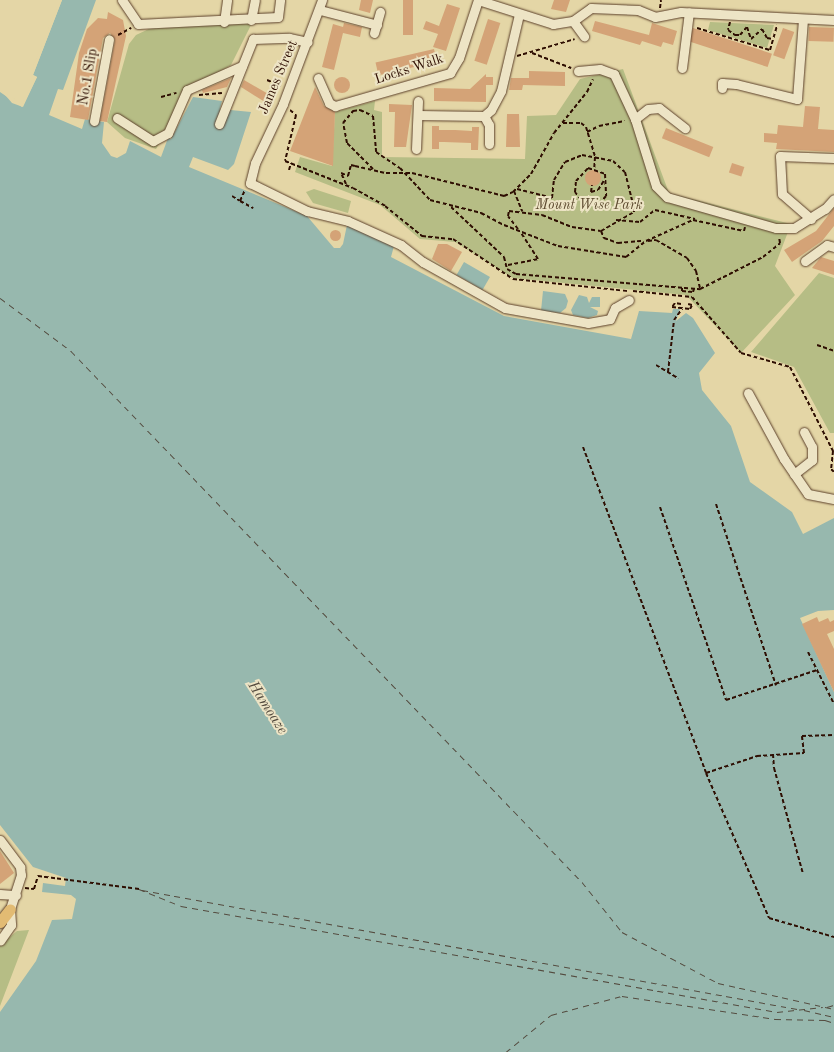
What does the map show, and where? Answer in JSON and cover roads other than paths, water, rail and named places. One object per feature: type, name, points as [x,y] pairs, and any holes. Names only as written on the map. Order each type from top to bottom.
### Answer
[{"type":"main road","points":[[1,920],[10,909]]},
{"type":"street","points":[[122,0],[138,24],[224,22],[278,17],[280,0]]},
{"type":"street","points":[[224,22],[227,0]]},
{"type":"street","points":[[251,20],[255,0]]},
{"type":"street","name":"James Street","points":[[322,0],[308,42],[283,104],[255,163],[250,182],[307,211],[348,221],[401,245],[423,262],[505,308],[588,323],[610,319],[615,308],[629,300]]},
{"type":"street","points":[[478,0],[519,14],[564,24],[573,21],[591,8],[638,10],[655,17],[689,12],[834,20]]},
{"type":"street","name":"Locks Walk","points":[[318,78],[329,103],[335,106],[450,73],[459,58],[478,0]]},
{"type":"street","points":[[320,10],[375,29],[380,12]]},
{"type":"street","points":[[682,68],[689,12]]},
{"type":"street","points":[[418,115],[484,116],[497,102],[519,14]]},
{"type":"street","points":[[722,88],[722,83],[736,84],[797,99],[803,19]]},
{"type":"street","points":[[573,21],[584,36]]},
{"type":"street","points":[[219,124],[253,39],[288,38],[308,42]]},
{"type":"street","name":"No.1 Slip","points":[[94,120],[108,39]]},
{"type":"street","points":[[118,118],[153,141],[168,133],[190,94],[242,66]]},
{"type":"street","points":[[578,71],[595,70],[614,74],[635,118],[656,186],[667,198],[747,222],[776,228],[794,228],[810,219],[834,199]]},
{"type":"street","points":[[416,149],[418,101]]},
{"type":"street","points":[[635,118],[648,109],[659,108],[685,128]]},
{"type":"street","points":[[484,116],[489,126],[489,144]]},
{"type":"street","points":[[810,219],[782,194],[780,156],[834,158]]},
{"type":"street","points":[[805,261],[827,245],[834,247]]},
{"type":"street","points":[[748,393],[794,474],[808,494],[834,499]]},
{"type":"street","points":[[794,474],[812,460],[812,447],[804,432]]},
{"type":"street","points":[[0,840],[20,867],[17,891],[10,909],[10,925],[0,940]]},
{"type":"street","points":[[0,894],[17,891]]},
{"type":"water","name":"Hamoaze","points":[[62,0],[96,0],[63,90],[58,89],[49,115],[82,129],[85,119],[104,122],[102,143],[111,156],[117,158],[126,153],[130,141],[161,157],[168,138],[171,139],[193,97],[222,101],[220,109],[251,112],[234,164],[228,170],[193,157],[189,167],[307,216],[334,248],[340,248],[343,244],[347,225],[394,246],[391,257],[504,316],[631,339],[639,311],[672,313],[673,309],[680,309],[676,321],[686,313],[693,318],[715,353],[699,373],[702,390],[731,426],[750,482],[792,512],[803,534],[834,518],[834,610],[818,611],[800,618],[834,692],[834,1052],[0,1052],[0,1012],[36,961],[52,920],[72,919],[76,899],[71,895],[42,892],[43,883],[65,886],[66,878],[33,867],[0,825],[0,92],[22,107],[37,77],[33,75]]},
{"type":"water","points":[[464,262],[490,277],[482,290],[456,275]]},
{"type":"water","points":[[543,291],[565,294],[568,301],[566,308],[560,313],[541,311]]},
{"type":"water","points":[[579,295],[587,297],[589,303],[592,297],[600,297],[600,307],[590,307],[598,311],[597,315],[588,318],[573,315],[571,310]]},
{"type":"park label","name":"Mount Wise Park","points":[[589,205]]}]
